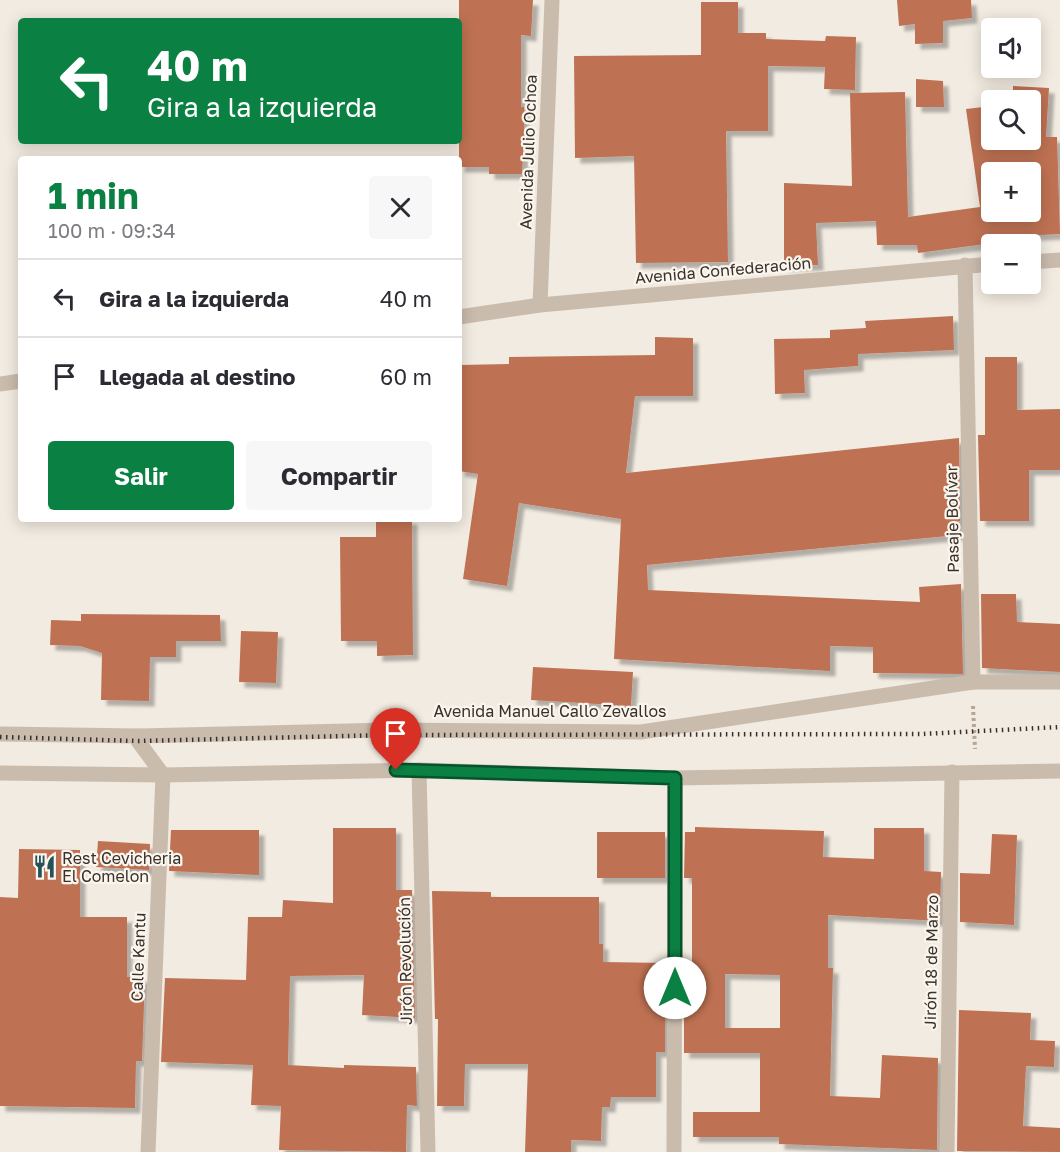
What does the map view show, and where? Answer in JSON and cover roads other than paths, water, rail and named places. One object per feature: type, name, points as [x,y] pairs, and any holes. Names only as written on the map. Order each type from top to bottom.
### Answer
[{"type":"street","name":"Avenida Julio Ochoa","points":[[540,305],[552,0]]},
{"type":"street","points":[[1041,262],[1060,261]]},
{"type":"street","name":"Avenida Confederación","points":[[462,317],[540,305],[981,264]]},
{"type":"street","name":"Pasaje Bolívar","points":[[965,265],[973,682]]},
{"type":"street","points":[[0,384],[18,381]]},
{"type":"street","name":"Avenida Manuel Callo Zevallos","points":[[0,734],[140,736],[388,730],[641,732],[973,682],[1060,682]]},
{"type":"street","points":[[140,736],[138,741],[163,775]]},
{"type":"street","points":[[0,773],[163,775],[419,770],[675,778],[1060,771]]},
{"type":"street","name":"Jirón Revolución","points":[[419,770],[428,1152]]},
{"type":"street","name":"Jirón 18 de Marzo","points":[[947,1152],[952,772]]},
{"type":"street","name":"Calle Kantu","points":[[148,1152],[163,775]]},
{"type":"street","points":[[674,1152],[675,778]]},
{"type":"railway","points":[[0,737],[138,741],[387,735],[922,734],[1060,727]]},
{"type":"place","name":"Rest Cevicheria El Comelon","points":[[44,867]]}]
